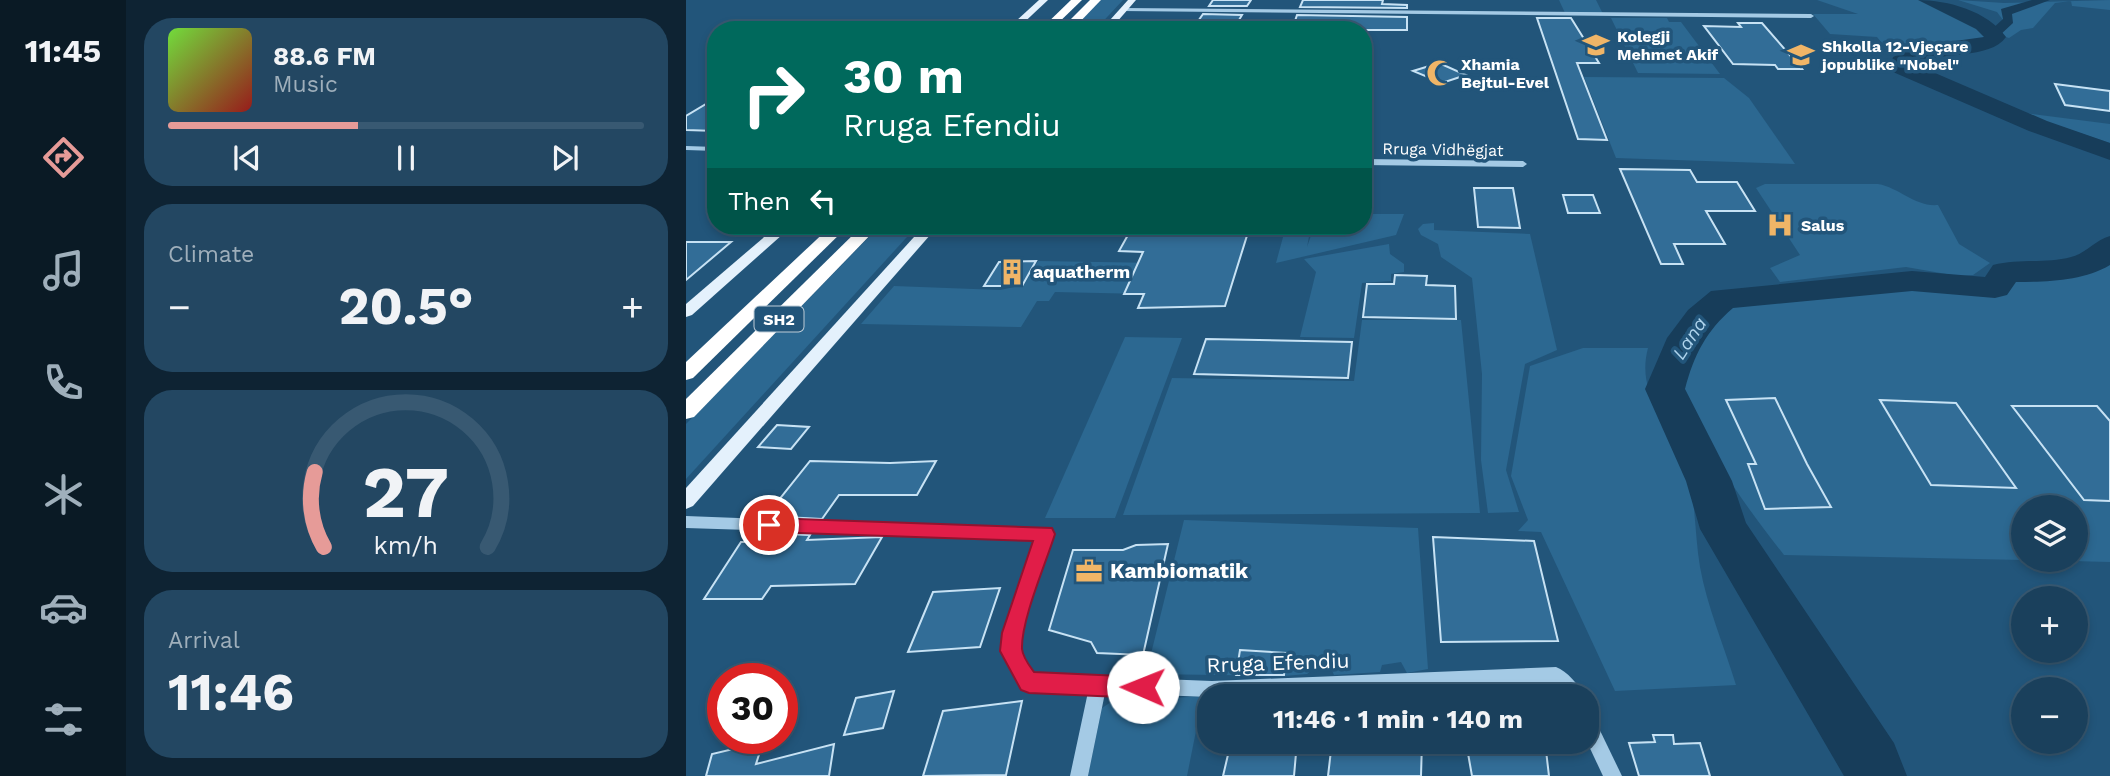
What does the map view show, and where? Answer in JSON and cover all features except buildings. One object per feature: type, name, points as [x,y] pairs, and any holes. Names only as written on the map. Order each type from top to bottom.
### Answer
[{"type":"highway","points":[[1055,21],[1077,0]]},
{"type":"highway","points":[[1075,21],[1096,0]]},
{"type":"highway","name":"SH2","points":[[686,373],[831,235]]},
{"type":"highway","name":"SH2","points":[[686,412],[862,235]]},
{"type":"main road","points":[[1020,21],[1044,0]]},
{"type":"main road","points":[[1113,21],[1132,0]]},
{"type":"main road","points":[[686,312],[775,235]]},
{"type":"main road","points":[[686,501],[923,235]]},
{"type":"street","points":[[1123,10],[1811,16]]},
{"type":"street","points":[[686,148],[707,149]]},
{"type":"street","name":"Rruga Vidhëgjat","points":[[1372,162],[1523,164]]},
{"type":"street","name":"Rruga Efendiu","points":[[686,522],[1045,534],[1013,633],[1011,651],[1029,682],[1197,689]]},
{"type":"street","name":"Rruga Efendiu","points":[[1335,684],[1556,675],[1564,684]]},
{"type":"street","points":[[1079,776],[1098,686]]},
{"type":"street","points":[[1599,747],[1613,776]]},
{"type":"shaded area","points":[[1101,0],[1123,0],[1103,21],[1080,21]]},
{"type":"shaded area","points":[[1559,0],[1596,0],[1603,14],[1565,13]]},
{"type":"shaded area","points":[[1817,0],[1920,0],[1980,27],[1986,36],[1980,40],[1891,54],[1877,37],[1830,34],[1813,14],[1858,14]]},
{"type":"shaded area","points":[[1958,0],[2004,3],[2070,1],[2055,3],[2033,28],[2021,30],[2009,38],[1997,34],[1996,26],[2003,20],[1997,12]]},
{"type":"shaded area","points":[[2110,0],[2110,10],[2072,6],[2071,1]]},
{"type":"shaded area","points":[[1611,18],[1667,18],[1669,22],[1681,22],[1720,74],[1638,73]]},
{"type":"shaded area","points":[[1584,77],[1724,78],[1749,98],[1795,164],[1616,158]]},
{"type":"shaded area","points":[[2017,112],[2110,124],[2110,143]]},
{"type":"shaded area","points":[[1765,184],[1886,186],[1922,203],[1938,205],[1959,244],[1990,263],[1973,275],[1958,276],[1906,267],[1780,282],[1770,268],[1800,255],[1756,188]]},
{"type":"shaded area","points":[[1372,214],[1404,214],[1396,235],[1276,263],[1284,235],[1309,235],[1307,247],[1311,235],[1372,235]]},
{"type":"shaded area","points":[[1434,223],[1434,230],[1530,234],[1557,350],[1525,364],[1506,470],[1519,512],[1488,513],[1481,460],[1482,374],[1472,278],[1441,257],[1438,244],[1421,235],[1418,229],[1423,224]]},
{"type":"shaded area","points":[[871,235],[909,235],[686,479],[686,424]]},
{"type":"shaded area","points":[[1389,244],[1390,254],[1404,264],[1404,272],[1391,274],[1391,281],[1362,283],[1354,338],[1300,337],[1316,272],[1304,259]]},
{"type":"shaded area","points":[[2110,257],[2110,562],[2088,561],[2088,495],[2011,495],[2011,560],[1784,555],[1725,473],[1681,394],[1682,364],[1688,351],[1704,327],[1734,301],[1911,285],[1998,292],[2013,277],[2075,270]]},
{"type":"shaded area","points":[[1038,261],[1159,263],[1144,294],[1055,292],[1049,301],[1037,301],[1021,327],[861,324],[894,286],[1000,290],[1024,285]]},
{"type":"shaded area","points":[[1362,320],[1461,320],[1480,513],[1123,515],[1172,378],[1354,381]]},
{"type":"shaded area","points":[[1125,337],[1182,338],[1115,518],[1045,518]]},
{"type":"shaded area","points":[[1583,348],[1648,348],[1646,379],[1655,404],[1683,455],[1687,468],[1703,582],[1736,685],[1615,691],[1541,532],[1518,531],[1528,520],[1511,476],[1530,366]]},
{"type":"shaded area","points":[[1184,520],[1418,528],[1428,669],[1407,673],[1401,662],[1382,665],[1380,672],[1334,675],[1331,668],[1284,676],[1146,674]]},
{"type":"shaded area","points":[[1197,696],[1197,726],[1187,776],[1088,776],[1102,708],[1111,702]]},
{"type":"waterway","name":"Lana","points":[[1927,0],[1983,25],[1996,37],[1989,43],[1919,53],[1901,62],[1901,67],[2038,126],[2110,152]]},
{"type":"waterway","points":[[1995,33],[2009,20],[2005,12],[2044,0]]},
{"type":"waterway","name":"Lana","points":[[1876,776],[1872,765],[1724,529],[1709,481],[1665,389],[1679,349],[1692,328],[1723,298],[1912,281],[1995,288],[2005,272],[2046,271],[2078,266],[2103,255],[2110,246]]},
{"type":"place","name":"Kolegji Mehmet Akif","points":[[1596,45]]},
{"type":"place","name":"Shkolla 12-Vjeçare jopublike \"Nobel\"","points":[[1801,55]]},
{"type":"place","name":"Xhamia Bejtul-Evel","points":[[1440,73]]},
{"type":"place","name":"Salus","points":[[1780,225]]},
{"type":"place","name":"aquatherm","points":[[1012,272]]},
{"type":"place","name":"Kambiomatik","points":[[1089,571]]},
{"type":"route","points":[[769,525],[1045,534],[1013,633],[1011,651],[1018,668],[1029,682],[1143,687]]}]
